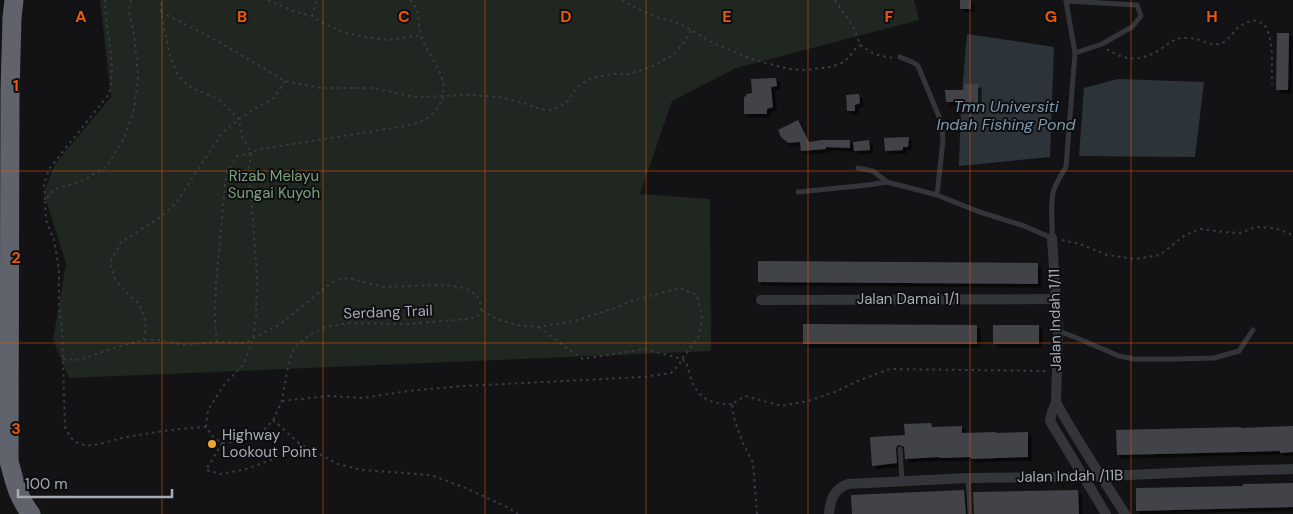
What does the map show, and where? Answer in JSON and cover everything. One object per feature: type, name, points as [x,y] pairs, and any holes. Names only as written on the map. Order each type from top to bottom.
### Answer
[{"type":"highway","points":[[14,0],[10,92],[9,461],[16,489],[31,514]]},
{"type":"street","name":"Jalan Indah 1/11","points":[[1052,238],[1058,331],[1056,402],[1050,421],[1106,514]]},
{"type":"street","name":"Jalan Damai 1/1","points":[[761,300],[1056,299]]},
{"type":"street","points":[[1056,402],[1077,440],[1126,514]]},
{"type":"street","name":"Jalan Indah /11B","points":[[829,514],[830,504],[836,490],[848,484],[968,478],[1083,477],[1293,470]]},
{"type":"lane","points":[[798,192],[886,182],[937,195],[977,212],[1024,226],[1052,238],[1053,191],[1066,167],[1075,53],[1066,1],[1137,5],[1141,16],[1132,27],[1102,44],[1075,53]]},
{"type":"lane","points":[[900,58],[918,66],[942,124],[943,140],[937,195]]},
{"type":"lane","points":[[858,168],[873,171],[886,182]]},
{"type":"lane","points":[[1058,331],[1119,356],[1135,359],[1176,359],[1214,358],[1239,351],[1253,330]]},
{"type":"lane","points":[[900,449],[902,482]]},
{"type":"lane","points":[[968,478],[970,514]]},
{"type":"path","points":[[105,0],[112,59],[112,83],[109,94],[49,169],[44,184],[46,220],[54,240],[58,270],[65,427],[72,439],[81,444],[96,444],[122,438],[206,427]]},
{"type":"path","points":[[45,200],[55,189],[82,181],[106,167],[124,139],[134,110],[138,76],[134,33],[129,11],[131,0]]},
{"type":"path","points":[[161,0],[161,12],[170,56],[178,75],[188,86],[218,99],[238,119],[241,134],[251,153],[249,168],[257,274],[256,319],[253,339],[244,364],[222,386],[208,410],[206,427],[213,437],[222,442],[206,470],[221,474],[246,469],[279,457],[300,444]]},
{"type":"path","points":[[268,0],[296,12],[312,16],[326,25],[365,38],[387,40],[421,35]]},
{"type":"path","points":[[312,16],[317,0]]},
{"type":"path","points":[[218,342],[215,321],[216,282],[226,174],[237,156],[251,153],[258,149],[406,126],[424,120],[438,109],[444,95],[442,78],[421,35],[418,12],[410,0]]},
{"type":"path","points":[[622,0],[656,17],[676,22],[713,43],[744,56],[789,69],[805,70],[830,67],[844,62],[860,45]]},
{"type":"path","points":[[835,0],[854,28],[860,45],[874,54],[900,58]]},
{"type":"path","points":[[161,12],[214,39],[285,81],[321,88],[372,88],[416,97],[444,95],[500,97],[540,109],[553,110],[566,103],[577,87],[591,78],[613,74],[628,74],[651,67],[673,56],[686,41],[691,30]]},
{"type":"path","points":[[1102,44],[1117,55],[1129,59],[1144,57],[1181,38],[1195,38],[1214,45],[1222,43],[1240,26],[1252,20],[1264,24],[1270,32],[1272,84]]},
{"type":"path","points":[[144,340],[146,323],[140,305],[115,279],[110,263],[121,242],[162,216],[176,203],[222,133],[238,119],[274,98],[285,81]]},
{"type":"path","points":[[1052,238],[1080,244],[1107,255],[1135,259],[1160,255],[1186,234],[1201,229],[1240,233],[1256,226],[1275,228],[1293,235]]},
{"type":"path","name":"Serdang Trail","points":[[222,442],[248,440],[262,432],[272,420],[282,401],[289,361],[294,348],[309,335],[326,327],[349,323],[406,324],[468,319],[477,317],[481,310],[480,301],[476,295],[467,289],[453,286],[384,287],[355,280],[340,279],[328,285],[282,323],[253,339]]},
{"type":"path","points":[[282,401],[329,396],[364,398],[408,391],[464,386],[642,377],[671,373],[679,365],[699,336],[702,318],[697,295],[680,288],[635,300],[612,310],[574,321],[539,327],[516,325],[498,319],[481,310]]},
{"type":"path","points":[[539,327],[568,350],[583,359],[645,348],[682,359],[686,362],[693,386],[706,400],[720,404],[732,404],[745,396],[782,406],[808,401],[836,392],[890,369],[1057,371]]},
{"type":"path","points":[[63,359],[79,360],[144,340],[160,340],[184,345],[218,342],[245,343],[253,339]]},
{"type":"path","points":[[732,404],[734,418],[742,441],[754,463],[757,514]]},
{"type":"path","points":[[272,420],[300,444],[338,464],[362,470],[431,475],[464,487],[518,514]]},
{"type":"green space","name":"Rizab Melayu Sungai Kuyoh","points":[[100,0],[914,0],[919,20],[736,68],[672,101],[640,194],[710,199],[711,351],[69,378],[53,340],[66,264],[44,193],[55,164],[111,97]]},
{"type":"water","name":"Tmn Universiti Indah Fishing Pond","points":[[967,34],[1054,47],[1050,157],[959,166],[961,104]]},
{"type":"water","name":"Tmn Universiti Indah Fishing Pond","points":[[1118,79],[1204,82],[1195,157],[1079,156],[1084,88]]},
{"type":"building","points":[[960,0],[971,0],[971,9],[960,9]]},
{"type":"building","points":[[1277,33],[1289,33],[1288,90],[1276,90]]},
{"type":"building","points":[[776,78],[777,86],[771,87],[773,107],[767,109],[767,114],[744,114],[744,97],[746,94],[752,93],[751,79]]},
{"type":"building","points":[[965,84],[978,84],[978,104],[946,102],[945,90],[964,90]]},
{"type":"building","points":[[859,94],[860,103],[855,105],[855,111],[847,111],[846,95]]},
{"type":"building","points":[[798,120],[809,142],[850,140],[850,148],[826,147],[826,149],[801,151],[800,142],[788,143],[781,137],[778,130]]},
{"type":"building","points":[[909,137],[908,147],[903,147],[903,150],[885,151],[884,138]]},
{"type":"building","points":[[869,140],[870,150],[854,151],[853,142]]},
{"type":"building","points":[[758,261],[1038,263],[1038,284],[758,282]]},
{"type":"building","points":[[803,324],[977,325],[977,344],[803,344]]},
{"type":"building","points":[[993,325],[1039,325],[1039,344],[993,344]]},
{"type":"building","points":[[931,423],[932,427],[962,426],[962,433],[1028,432],[1028,457],[905,459],[904,447],[900,445],[896,449],[897,463],[872,466],[870,437],[905,435],[904,424]]},
{"type":"building","points":[[1293,426],[1293,452],[1117,455],[1116,430]]},
{"type":"building","points":[[1293,483],[1293,507],[1136,511],[1136,488]]},
{"type":"building","points":[[964,490],[966,514],[852,514],[851,495]]},
{"type":"building","points":[[1078,490],[1079,514],[974,514],[973,492]]},
{"type":"place","name":"Highway Lookout Point","points":[[212,444]]}]
